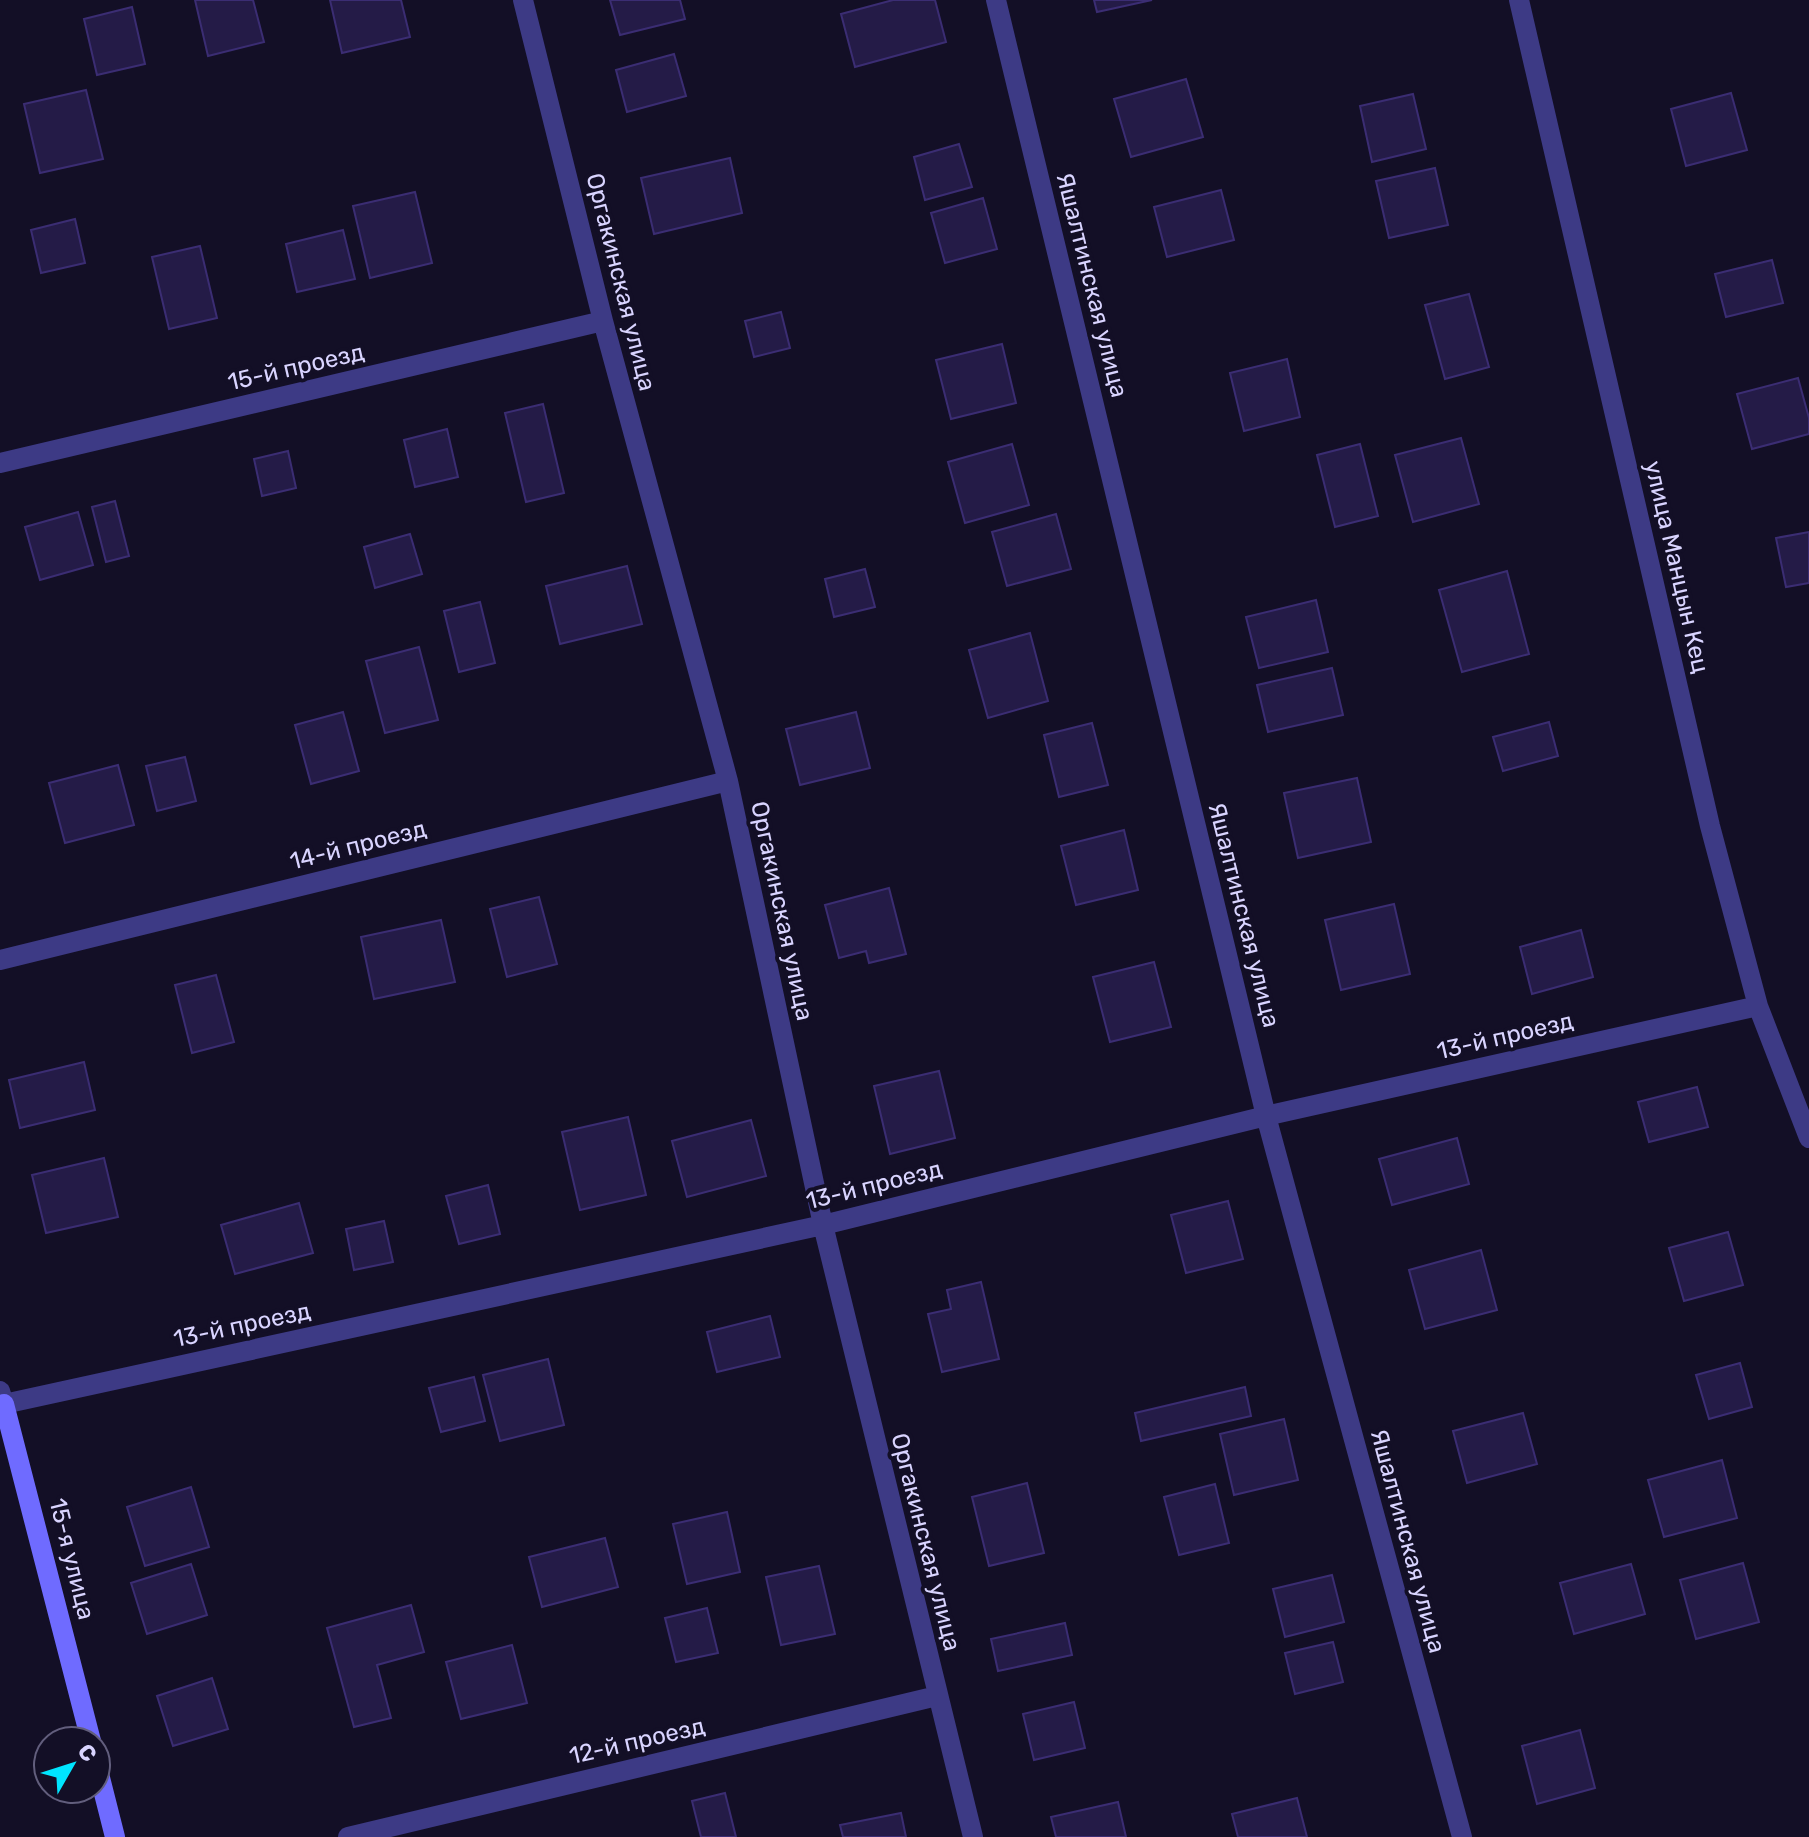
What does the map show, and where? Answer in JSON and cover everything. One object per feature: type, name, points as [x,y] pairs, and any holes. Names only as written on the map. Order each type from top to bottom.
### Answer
[{"type":"street","name":"Оргакинская улица","points":[[523,0],[603,321],[728,781],[823,1225],[973,1837]]},
{"type":"street","name":"Яшалтинская улица","points":[[996,0],[1266,1116],[1462,1837]]},
{"type":"street","name":"улица Манцын Кец","points":[[1519,0],[1710,826],[1758,1006],[1809,1138]]},
{"type":"street","name":"15-й проезд","points":[[0,463],[603,321]]},
{"type":"street","name":"14-й проезд","points":[[0,960],[728,781]]},
{"type":"street","name":"13-й проезд","points":[[1,1400],[823,1225],[1266,1116],[1758,1006]]},
{"type":"street","name":"15-я улица","points":[[1,1400],[87,1725]]},
{"type":"street","name":"12-й проезд","points":[[348,1837],[937,1696]]},
{"type":"street","points":[[107,1805],[115,1837]]},
{"type":"building","points":[[195,0],[253,0],[264,42],[208,56]]},
{"type":"building","points":[[330,0],[401,0],[410,37],[342,53]]},
{"type":"building","points":[[610,0],[680,0],[685,19],[620,35]]},
{"type":"building","points":[[893,0],[935,0],[946,42],[855,67],[841,14]]},
{"type":"building","points":[[1094,0],[1152,0],[1097,12]]},
{"type":"building","points":[[132,7],[145,64],[97,75],[84,19]]},
{"type":"building","points":[[674,54],[686,96],[627,112],[616,70]]},
{"type":"building","points":[[1186,79],[1203,137],[1131,157],[1114,99]]},
{"type":"building","points":[[86,90],[103,159],[40,173],[24,104]]},
{"type":"building","points":[[1731,93],[1747,150],[1686,166],[1671,109]]},
{"type":"building","points":[[1413,94],[1426,149],[1372,162],[1360,106]]},
{"type":"building","points":[[959,144],[972,187],[925,200],[914,157]]},
{"type":"building","points":[[730,158],[742,213],[654,234],[641,178]]},
{"type":"building","points":[[1435,168],[1448,225],[1389,238],[1376,181]]},
{"type":"building","points":[[1221,190],[1234,240],[1167,257],[1154,207]]},
{"type":"building","points":[[415,192],[432,263],[370,278],[353,206]]},
{"type":"building","points":[[983,198],[997,249],[945,263],[931,213]]},
{"type":"building","points":[[75,219],[85,263],[41,273],[31,230]]},
{"type":"building","points":[[343,230],[355,279],[297,292],[286,244]]},
{"type":"building","points":[[200,246],[217,318],[169,329],[152,257]]},
{"type":"building","points":[[1772,260],[1783,303],[1726,317],[1715,274]]},
{"type":"building","points":[[1469,294],[1489,367],[1445,379],[1425,305]]},
{"type":"building","points":[[781,312],[790,348],[754,357],[745,321]]},
{"type":"building","points":[[1002,344],[1016,403],[951,419],[936,360]]},
{"type":"building","points":[[1287,359],[1300,417],[1244,431],[1230,373]]},
{"type":"building","points":[[1798,378],[1809,418],[1809,434],[1752,449],[1737,394]]},
{"type":"building","points":[[543,404],[564,493],[526,502],[505,413]]},
{"type":"building","points":[[447,429],[458,477],[415,487],[404,440]]},
{"type":"building","points":[[1461,438],[1479,504],[1413,522],[1395,455]]},
{"type":"building","points":[[1012,444],[1029,505],[965,523],[948,462]]},
{"type":"building","points":[[1360,444],[1378,516],[1335,527],[1317,455]]},
{"type":"building","points":[[288,451],[296,488],[262,496],[254,459]]},
{"type":"building","points":[[115,501],[129,556],[106,562],[92,507]]},
{"type":"building","points":[[78,512],[93,565],[40,580],[25,527]]},
{"type":"building","points":[[1056,514],[1071,569],[1007,586],[992,532]]},
{"type":"building","points":[[1809,532],[1809,583],[1786,587],[1776,538]]},
{"type":"building","points":[[410,534],[422,574],[375,588],[364,547]]},
{"type":"building","points":[[627,566],[642,624],[560,644],[546,586]]},
{"type":"building","points":[[865,569],[875,607],[834,617],[825,579]]},
{"type":"building","points":[[1507,571],[1529,654],[1462,672],[1439,590]]},
{"type":"building","points":[[1316,600],[1328,652],[1259,668],[1246,617]]},
{"type":"building","points":[[480,602],[495,663],[459,672],[444,611]]},
{"type":"building","points":[[1030,633],[1048,701],[988,718],[969,650]]},
{"type":"building","points":[[419,647],[438,720],[385,733],[366,661]]},
{"type":"building","points":[[1332,668],[1343,715],[1268,732],[1257,685]]},
{"type":"building","points":[[343,712],[359,771],[311,784],[295,725]]},
{"type":"building","points":[[856,712],[870,768],[800,785],[786,729]]},
{"type":"building","points":[[1549,722],[1558,756],[1503,771],[1493,737]]},
{"type":"building","points":[[1092,723],[1108,785],[1059,797],[1044,735]]},
{"type":"building","points":[[185,757],[196,801],[157,811],[146,766]]},
{"type":"building","points":[[118,765],[134,825],[65,843],[49,783]]},
{"type":"building","points":[[1357,778],[1371,842],[1298,858],[1284,793]]},
{"type":"building","points":[[1124,830],[1138,890],[1076,905],[1061,846]]},
{"type":"building","points":[[889,888],[906,954],[869,963],[866,951],[839,958],[825,905]]},
{"type":"building","points":[[539,897],[557,964],[507,977],[490,909]]},
{"type":"building","points":[[1394,904],[1410,974],[1341,990],[1325,920]]},
{"type":"building","points":[[441,920],[455,982],[374,999],[361,937]]},
{"type":"building","points":[[1581,930],[1593,977],[1532,994],[1520,947]]},
{"type":"building","points":[[1154,962],[1171,1027],[1110,1042],[1093,977]]},
{"type":"building","points":[[216,975],[234,1042],[192,1053],[175,985]]},
{"type":"building","points":[[84,1062],[95,1110],[20,1128],[9,1080]]},
{"type":"building","points":[[939,1071],[955,1138],[890,1154],[874,1086]]},
{"type":"building","points":[[1697,1087],[1708,1127],[1649,1142],[1638,1102]]},
{"type":"building","points":[[628,1117],[646,1195],[580,1210],[562,1132]]},
{"type":"building","points":[[751,1120],[766,1176],[687,1197],[672,1141]]},
{"type":"building","points":[[1457,1138],[1469,1184],[1392,1205],[1379,1159]]},
{"type":"building","points":[[104,1158],[118,1217],[46,1233],[32,1175]]},
{"type":"building","points":[[488,1185],[500,1234],[459,1244],[446,1196]]},
{"type":"building","points":[[1228,1201],[1243,1259],[1186,1273],[1171,1215]]},
{"type":"building","points":[[299,1203],[313,1253],[235,1274],[221,1225]]},
{"type":"building","points":[[384,1221],[393,1262],[354,1270],[346,1229]]},
{"type":"building","points":[[1728,1232],[1743,1285],[1684,1301],[1669,1248]]},
{"type":"building","points":[[1481,1250],[1497,1310],[1425,1329],[1409,1270]]},
{"type":"building","points":[[981,1282],[999,1359],[942,1372],[928,1314],[951,1309],[947,1290]]},
{"type":"building","points":[[770,1316],[780,1357],[717,1372],[707,1332]]},
{"type":"building","points":[[548,1359],[564,1425],[500,1441],[483,1375]]},
{"type":"building","points":[[1740,1363],[1752,1407],[1709,1419],[1696,1375]]},
{"type":"building","points":[[474,1377],[485,1421],[441,1432],[429,1388]]},
{"type":"building","points":[[1245,1387],[1251,1416],[1141,1441],[1135,1413]]},
{"type":"building","points":[[1523,1413],[1537,1464],[1467,1483],[1453,1431]]},
{"type":"building","points":[[1284,1419],[1298,1480],[1234,1495],[1220,1434]]},
{"type":"building","points":[[1722,1460],[1737,1518],[1664,1537],[1648,1480]]},
{"type":"building","points":[[1027,1483],[1044,1553],[989,1566],[972,1497]]},
{"type":"building","points":[[1215,1484],[1229,1543],[1179,1555],[1164,1497]]},
{"type":"building","points":[[191,1487],[209,1547],[145,1566],[127,1507]]},
{"type":"building","points":[[727,1512],[740,1572],[687,1584],[673,1524]]},
{"type":"building","points":[[605,1538],[618,1587],[542,1607],[529,1557]]},
{"type":"building","points":[[1743,1563],[1759,1622],[1696,1639],[1680,1580]]},
{"type":"building","points":[[191,1564],[207,1615],[147,1634],[131,1583]]},
{"type":"building","points":[[1631,1564],[1645,1614],[1574,1634],[1560,1583]]},
{"type":"building","points":[[819,1566],[835,1634],[781,1645],[766,1577]]},
{"type":"building","points":[[1332,1575],[1344,1622],[1285,1637],[1273,1589]]},
{"type":"building","points":[[411,1605],[424,1652],[377,1665],[391,1718],[354,1727],[327,1628]]},
{"type":"building","points":[[707,1608],[718,1653],[676,1662],[665,1618]]},
{"type":"building","points":[[1065,1623],[1072,1655],[998,1671],[991,1639]]},
{"type":"building","points":[[1333,1642],[1343,1682],[1295,1694],[1285,1653]]},
{"type":"building","points":[[512,1645],[527,1703],[461,1719],[446,1662]]},
{"type":"building","points":[[212,1678],[228,1729],[173,1746],[157,1696]]},
{"type":"building","points":[[1074,1702],[1085,1748],[1034,1760],[1023,1714]]},
{"type":"building","points":[[1580,1730],[1595,1788],[1537,1804],[1522,1746]]},
{"type":"building","points":[[725,1793],[736,1837],[701,1837],[692,1801]]},
{"type":"building","points":[[1297,1798],[1307,1837],[1238,1837],[1232,1814]]},
{"type":"building","points":[[1118,1802],[1126,1837],[1056,1837],[1051,1817]]},
{"type":"building","points":[[901,1813],[906,1837],[843,1837],[840,1825]]}]
